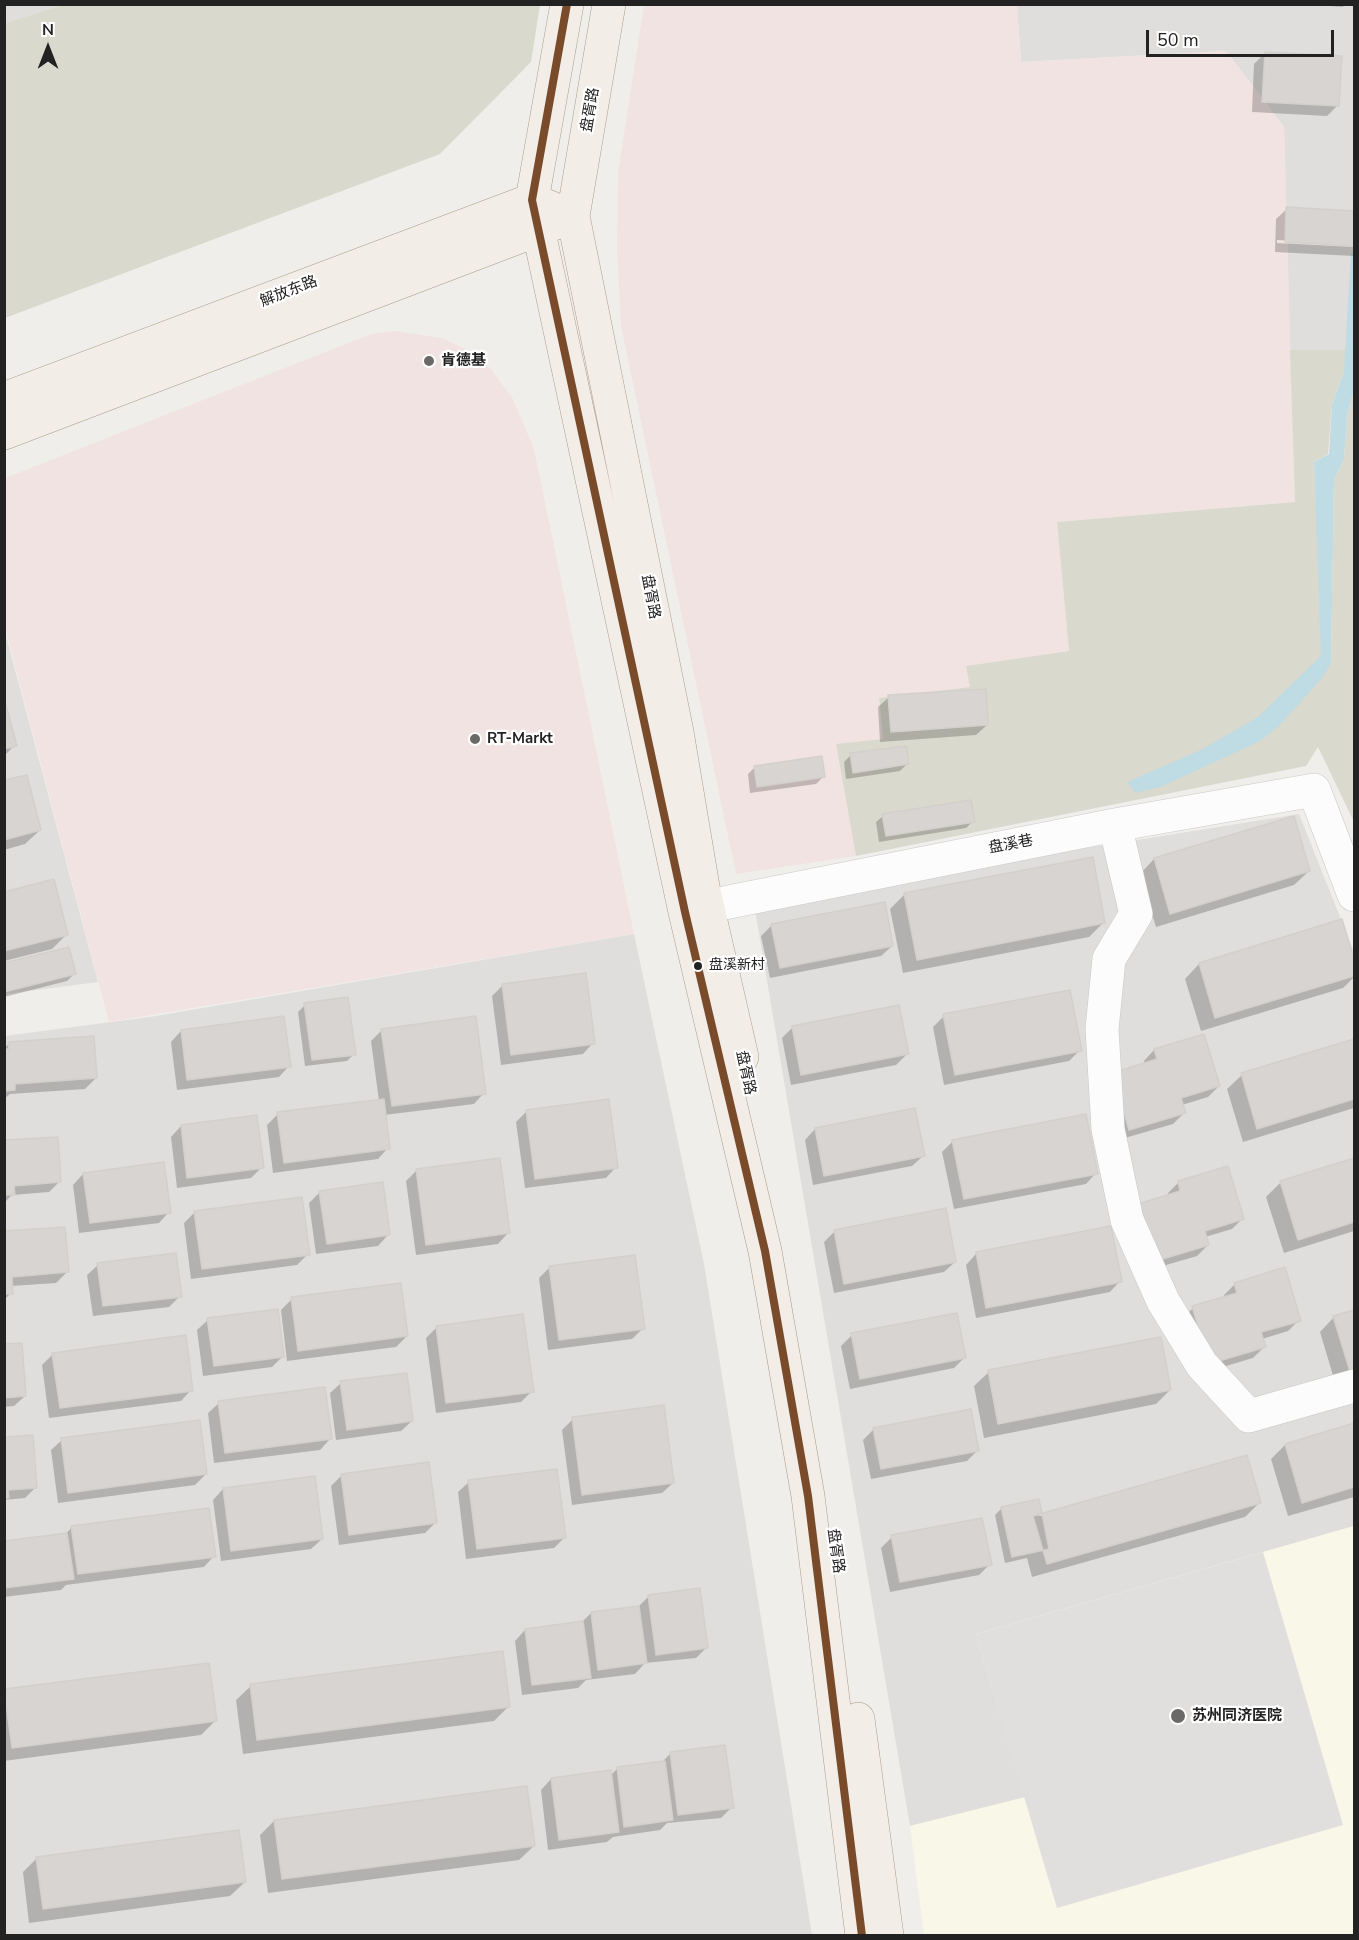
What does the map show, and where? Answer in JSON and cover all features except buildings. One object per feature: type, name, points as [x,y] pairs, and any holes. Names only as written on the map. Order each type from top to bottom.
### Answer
[{"type":"main road","name":"盘胥路","points":[[567,4],[536,215],[685,912],[765,1251],[807,1496],[862,1935]]},
{"type":"main road","name":"盘胥路","points":[[609,4],[573,216],[674,721],[703,887],[782,1243],[825,1484],[887,1935]]},
{"type":"main road","points":[[536,215],[573,216]]},
{"type":"main road","name":"解放东路","points":[[4,399],[536,215]]},
{"type":"main road","name":"解放东路","points":[[4,433],[536,215]]},
{"type":"street","name":"盘溪巷","points":[[709,906],[1115,825],[1314,790],[1354,895]]},
{"type":"street","points":[[1115,825],[1136,914],[1109,959],[1102,1029],[1108,1129],[1126,1220],[1163,1302],[1202,1365],[1249,1416],[1354,1386]]},
{"type":"shaded area","points":[[5,5],[62,5],[5,23]]},
{"type":"shaded area","points":[[62,5],[540,5],[531,62],[440,154],[5,318],[5,23]]},
{"type":"shaded area","points":[[644,5],[1017,5],[1021,62],[1226,51],[1284,127],[1295,502],[1057,522],[1069,651],[966,666],[971,687],[879,698],[884,739],[836,745],[856,856],[736,874],[621,326],[617,249],[618,173]]},
{"type":"shaded area","points":[[1017,5],[1354,5],[1354,372],[1344,371],[1345,350],[1290,350],[1284,127],[1226,51],[1021,62]]},
{"type":"shaded area","points":[[395,331],[442,338],[472,352],[491,369],[513,399],[534,449],[634,934],[109,1022],[5,628],[5,478],[371,334]]},
{"type":"shaded area","points":[[1290,350],[1346,350],[1344,371],[1332,405],[1328,454],[1314,462],[1323,651],[1331,663],[1334,480],[1344,459],[1347,415],[1354,391],[1354,822],[1318,747],[1306,766],[856,856],[836,744],[883,739],[879,698],[970,687],[966,666],[1069,651],[1057,522],[1295,502]]},
{"type":"shaded area","points":[[4,628],[98,982],[4,994]]},
{"type":"shaded area","points":[[1299,814],[1354,952],[1354,1526],[977,1634],[1025,1798],[910,1826],[754,904],[888,880]]},
{"type":"shaded area","points":[[634,934],[704,1264],[812,1935],[5,1935],[4,1036],[150,1017]]},
{"type":"shaded area","name":"苏州同济医院","points":[[1354,1526],[1354,1935],[924,1935],[910,1826],[1025,1797],[976,1634]]},
{"type":"shaded area","name":"苏州同济医院","points":[[1263,1552],[1343,1825],[1057,1908],[976,1634]]},
{"type":"water","points":[[1351,253],[1354,253],[1354,391],[1347,415],[1344,459],[1334,480],[1331,663],[1322,678],[1279,726],[1260,741],[1163,786],[1135,793],[1127,782],[1201,750],[1258,717],[1321,656],[1314,462],[1329,454],[1332,405],[1344,371]]},
{"type":"transit line","points":[[567,4],[532,200],[685,912],[765,1251],[808,1496],[862,1936]]},
{"type":"place","name":"肯德基","points":[[429,361]]},
{"type":"place","name":"RT-Markt","points":[[475,739]]},
{"type":"place","name":"盘溪新村","points":[[698,966]]},
{"type":"place","name":"苏州同济医院","points":[[1178,1716]]}]
